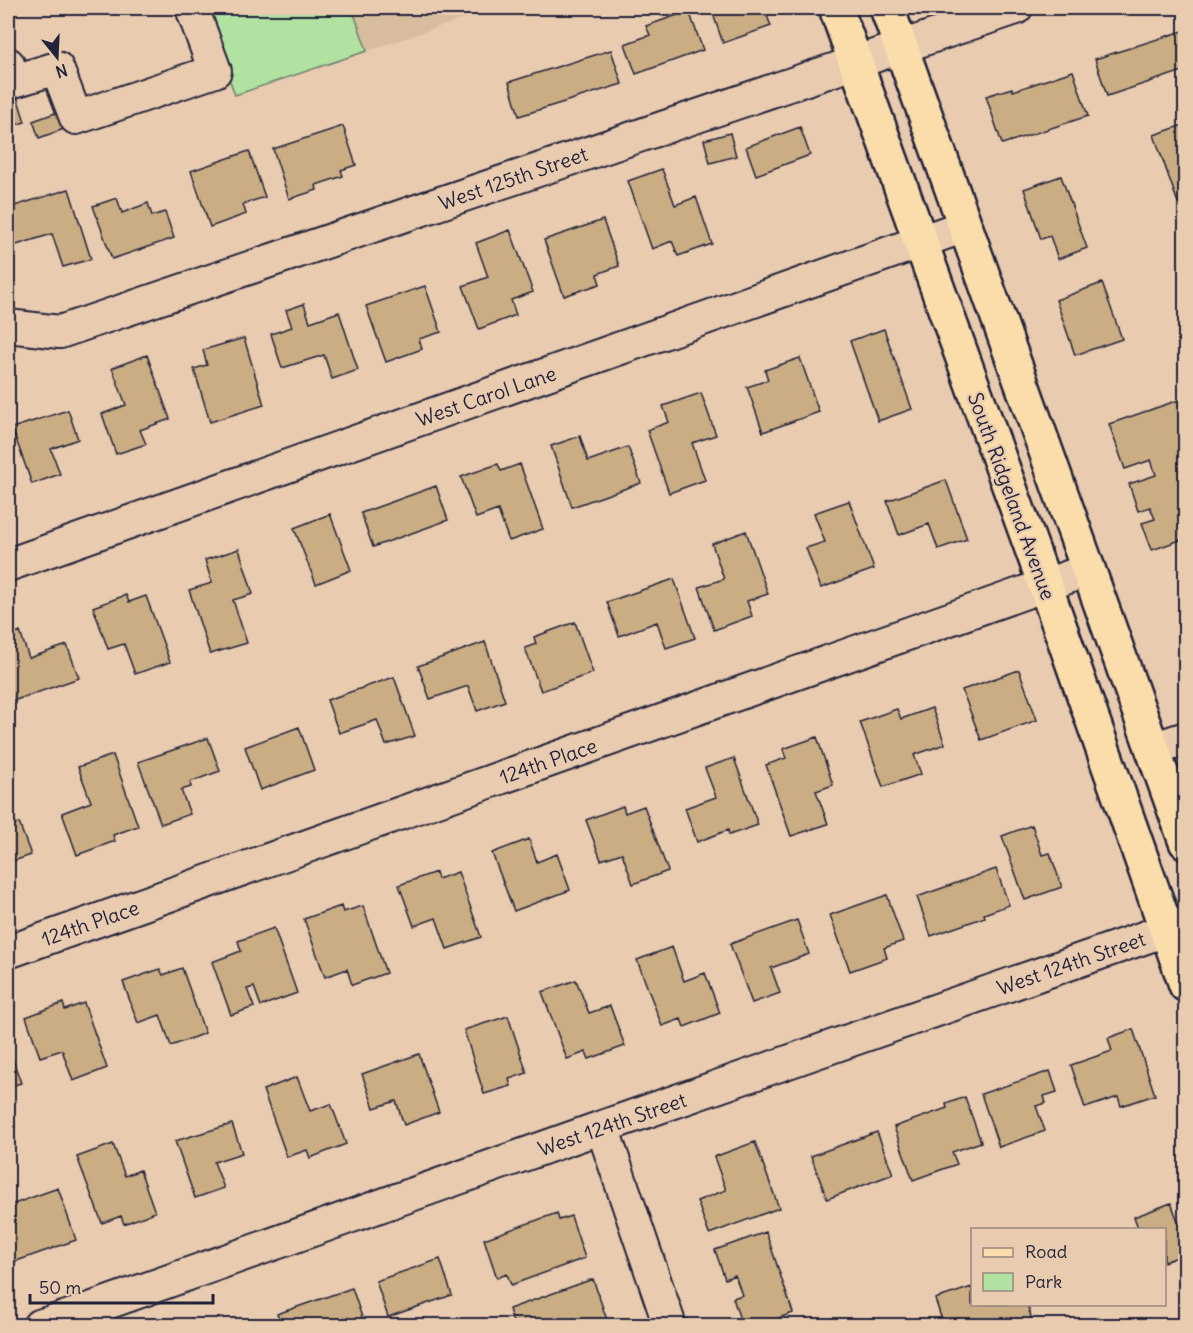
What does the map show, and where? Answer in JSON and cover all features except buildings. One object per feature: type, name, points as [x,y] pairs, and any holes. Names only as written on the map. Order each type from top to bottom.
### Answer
[{"type":"main road","name":"South Ridgeland Avenue","points":[[836,8],[1046,585],[1175,927],[1185,985]]},
{"type":"main road","points":[[887,8],[1185,843]]},
{"type":"street","points":[[8,64],[14,81],[57,68],[76,118],[215,71],[192,8]]},
{"type":"street","name":"West 125th Street","points":[[8,326],[60,332],[1016,8]]},
{"type":"street","name":"West Carol Lane","points":[[8,565],[965,226]]},
{"type":"street","name":"124th Place","points":[[8,952],[1088,570]]},
{"type":"street","points":[[1152,749],[1185,738]]},
{"type":"street","name":"West 124th Street","points":[[39,1326],[78,1320],[602,1127],[1175,927]]},
{"type":"street","points":[[602,1127],[670,1326]]},
{"type":"shaded area","points":[[352,8],[495,8],[367,51]]},
{"type":"green space","points":[[204,8],[352,8],[367,51],[235,95]]}]
